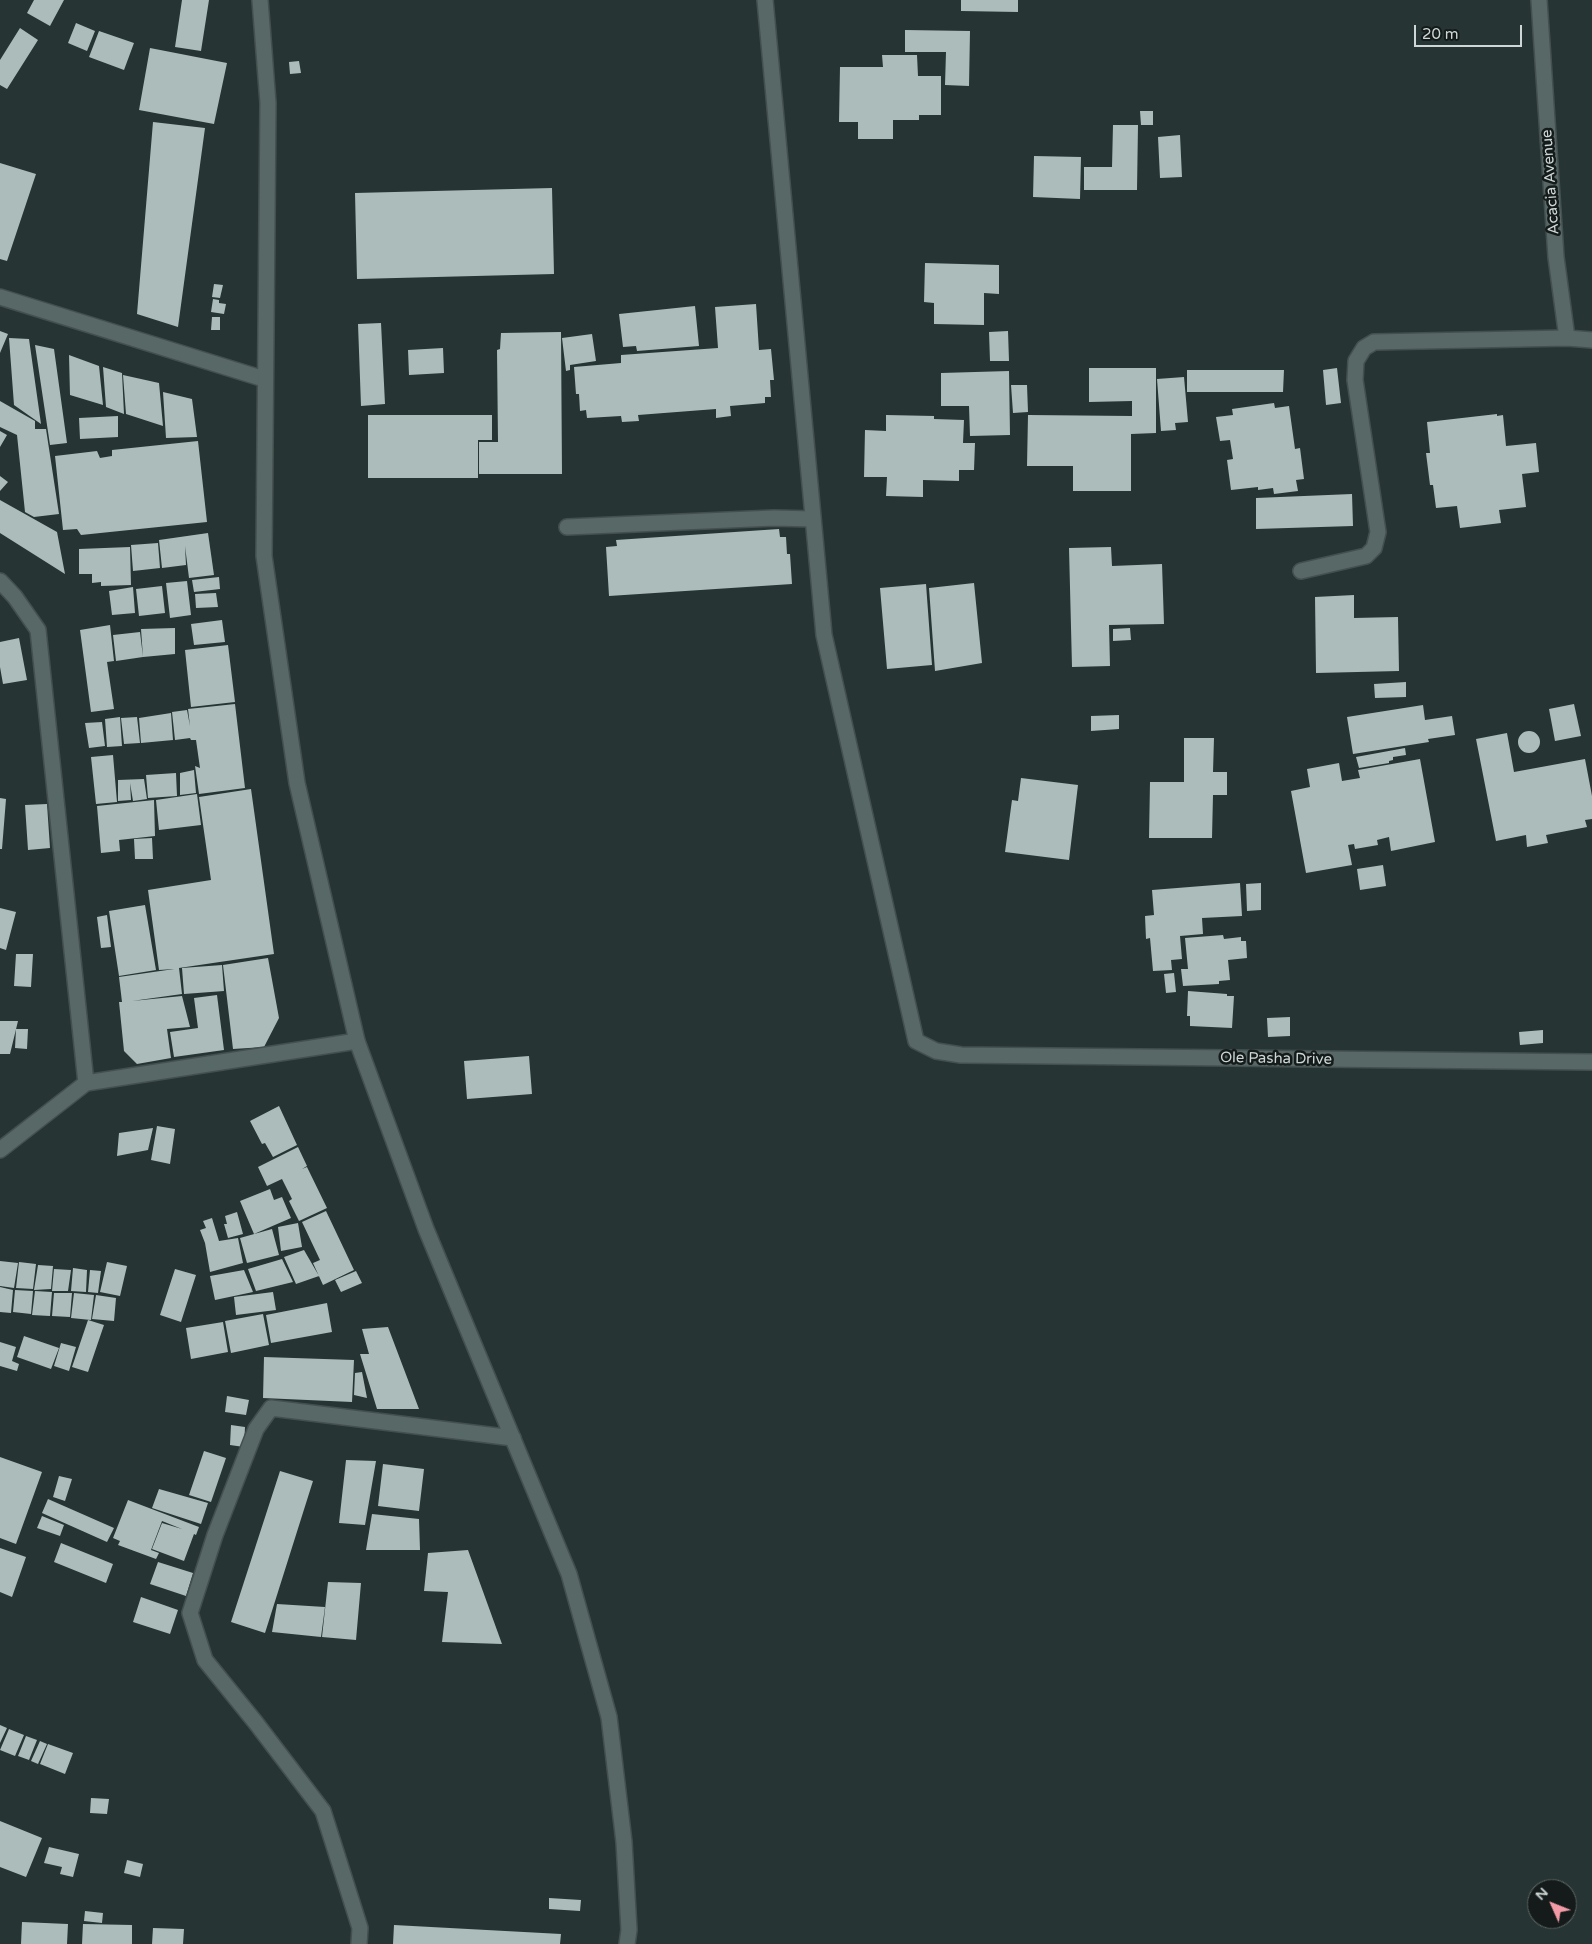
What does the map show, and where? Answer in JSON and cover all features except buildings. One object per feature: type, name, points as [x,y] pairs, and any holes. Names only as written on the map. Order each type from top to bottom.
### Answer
[{"type":"street","points":[[260,0],[268,104],[264,379],[264,556],[297,784],[356,1041],[426,1229],[569,1574],[609,1717],[624,1842],[629,1930],[627,1944]]},
{"type":"street","points":[[567,527],[774,518],[813,519],[765,0]]},
{"type":"street","name":"Acacia Avenue","points":[[1539,0],[1556,257],[1567,338]]},
{"type":"street","points":[[0,297],[264,379]]},
{"type":"street","points":[[1300,571],[1366,556],[1374,548],[1378,532],[1355,380],[1356,360],[1364,348],[1374,342],[1567,338],[1592,340]]},
{"type":"street","name":"Ole Pasha Drive","points":[[813,519],[824,634],[916,1041],[936,1051],[961,1055],[1592,1062]]},
{"type":"street","points":[[0,581],[15,597],[38,630],[86,1083]]},
{"type":"street","points":[[0,1150],[86,1083],[356,1041]]},
{"type":"street","points":[[359,1944],[360,1928],[323,1810],[256,1723],[204,1660],[190,1613],[215,1535],[256,1429],[272,1408],[513,1438]]}]
